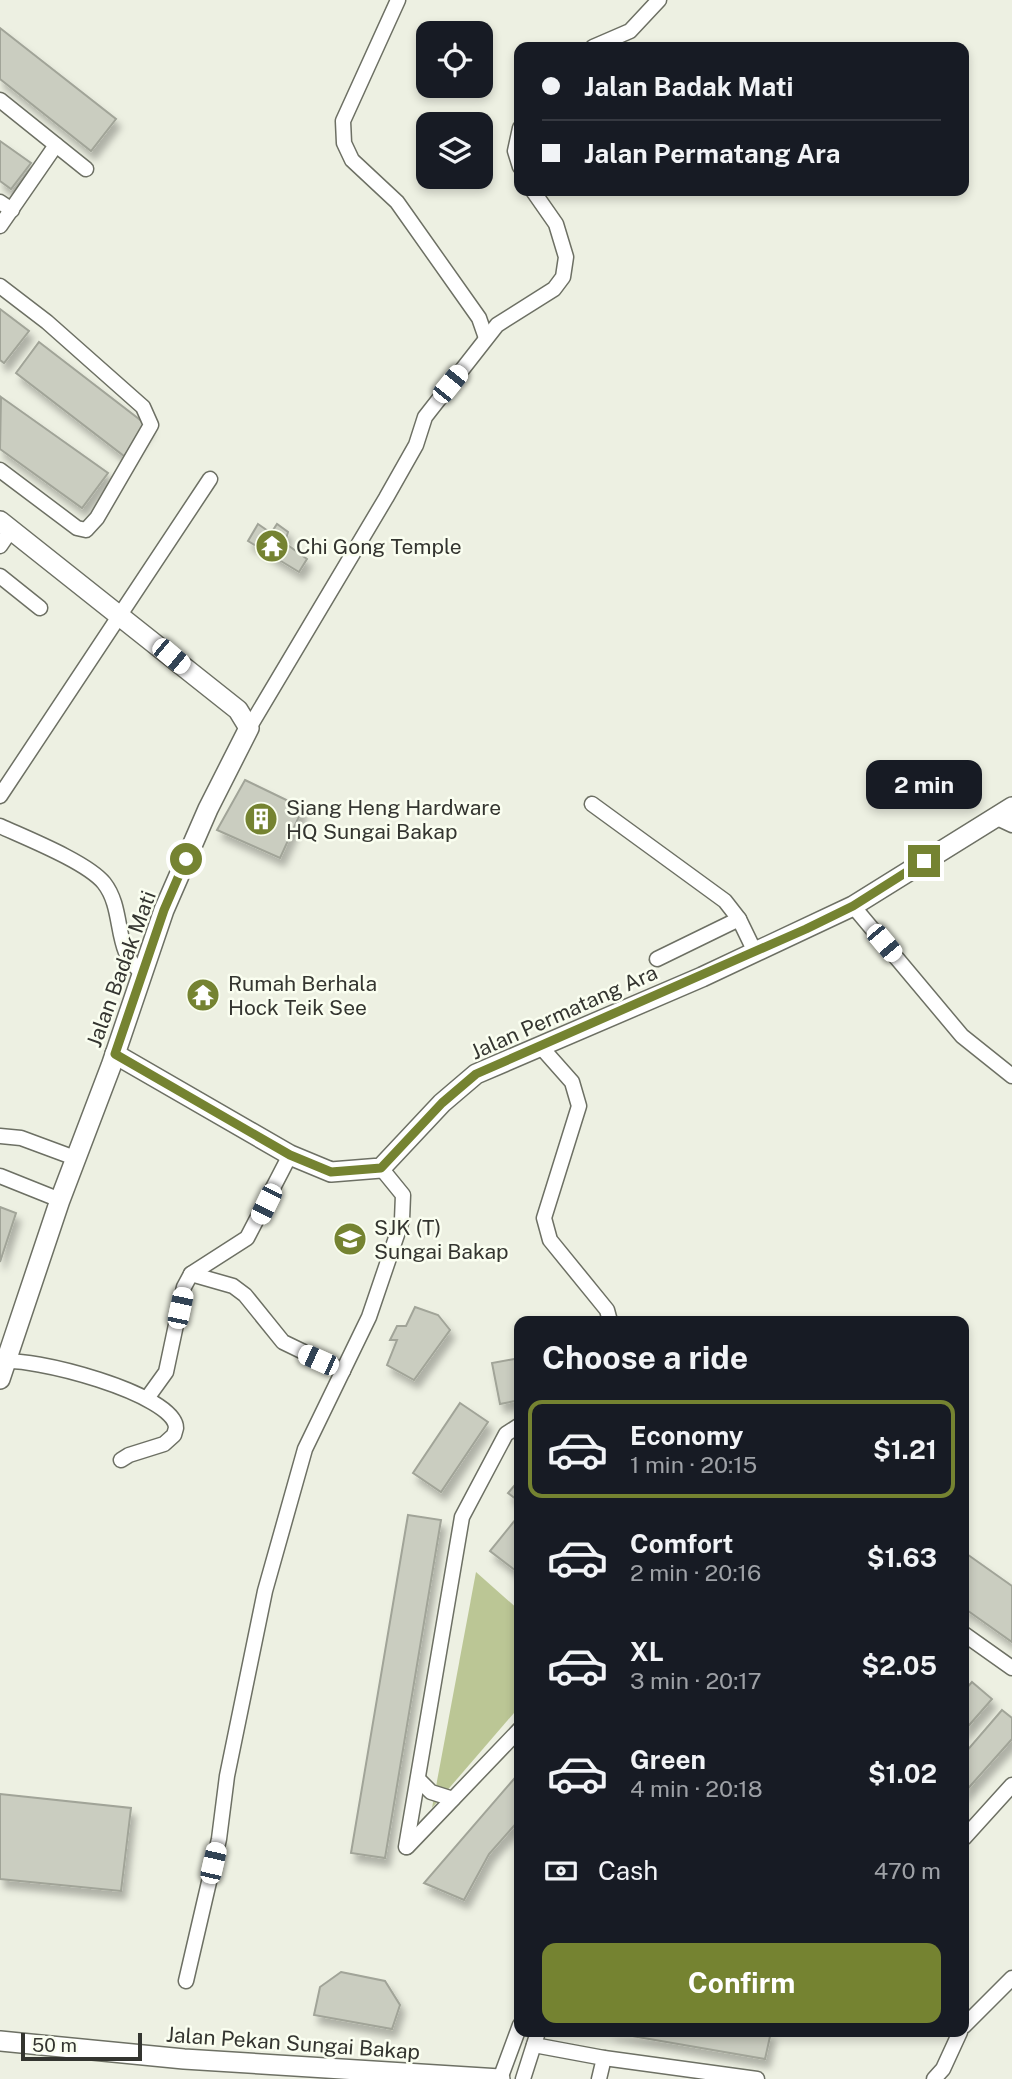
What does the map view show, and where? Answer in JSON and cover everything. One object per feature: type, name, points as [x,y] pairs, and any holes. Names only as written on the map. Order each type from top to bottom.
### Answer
[{"type":"main road","points":[[4,532],[120,614],[238,710],[249,728]]},
{"type":"main road","name":"Jalan Badak Mati","points":[[0,1379],[3,1361],[60,1200],[175,885],[249,728]]},
{"type":"main road","name":"Jalan Permatang Ara","points":[[381,1168],[442,1103],[476,1074],[755,952],[853,906],[1006,816]]},
{"type":"main road","points":[[115,1054],[290,1155],[331,1172],[381,1168]]},
{"type":"main road","name":"Jalan Pekan Sungai Bakap","points":[[0,2040],[184,2059],[500,2079]]},
{"type":"street","points":[[398,0],[343,121],[344,143],[361,169],[397,202],[479,318],[486,338]]},
{"type":"street","points":[[605,42],[630,31],[659,0]]},
{"type":"street","points":[[0,100],[86,169]]},
{"type":"street","points":[[0,226],[6,206],[56,145]]},
{"type":"street","points":[[249,728],[416,445],[425,417],[497,324],[554,289],[562,277],[566,257],[556,224],[536,196]]},
{"type":"street","points":[[0,286],[47,322],[143,407],[151,425],[97,517],[86,530],[77,528],[0,470]]},
{"type":"street","points":[[0,796],[210,478]]},
{"type":"street","points":[[0,576],[40,608]]},
{"type":"street","points":[[593,804],[716,894],[739,919],[755,952]]},
{"type":"street","points":[[0,826],[72,861],[103,881],[118,913],[126,958],[143,973]]},
{"type":"street","points":[[853,906],[962,1036],[1012,1076]]},
{"type":"street","points":[[657,959],[739,919]]},
{"type":"street","points":[[541,1046],[572,1082],[579,1107],[544,1218],[546,1231],[550,1240],[607,1310],[609,1316]]},
{"type":"street","points":[[0,1136],[21,1138],[75,1158]]},
{"type":"street","points":[[148,1397],[166,1372],[184,1287],[191,1274],[247,1238],[290,1155]]},
{"type":"street","points":[[186,1981],[219,1839],[228,1776],[265,1591],[305,1448],[369,1317],[402,1220],[403,1195],[381,1168]]},
{"type":"street","points":[[0,1176],[60,1200]]},
{"type":"street","points":[[191,1274],[233,1286],[244,1295],[283,1342],[343,1371]]},
{"type":"street","points":[[3,1361],[18,1359],[148,1397],[171,1414],[176,1422],[174,1435],[164,1444],[129,1455],[121,1461]]},
{"type":"street","points":[[514,1429],[506,1434],[462,1517],[407,1847],[514,1735]]},
{"type":"street","points":[[969,1643],[1012,1668]]},
{"type":"street","points":[[418,1779],[432,1792],[453,1798]]},
{"type":"street","points":[[969,1832],[1012,1785]]},
{"type":"street","points":[[969,2021],[1012,1978]]},
{"type":"street","points":[[500,2079],[516,2037]]},
{"type":"street","points":[[934,2079],[943,2069],[958,2037]]},
{"type":"street","points":[[523,2079],[536,2038],[604,2059],[757,2079]]},
{"type":"street","points":[[599,2079],[604,2059]]},
{"type":"green space","points":[[476,1572],[514,1606],[514,1713],[432,1808]]},
{"type":"building","points":[[0,28],[116,119],[91,151],[0,79]]},
{"type":"building","points":[[0,141],[31,163],[11,189],[0,181]]},
{"type":"building","points":[[0,309],[29,331],[4,363],[0,360]]},
{"type":"building","points":[[39,342],[148,426],[124,456],[16,373]]},
{"type":"building","points":[[1,397],[108,473],[82,508],[0,449]]},
{"type":"building","name":"Chi Gong Temple","points":[[258,524],[271,533],[277,524],[288,532],[285,543],[307,559],[299,572],[248,541]]},
{"type":"building","name":"Siang Heng Hardware HQ Sungai Bakap","points":[[245,780],[303,808],[280,858],[217,830]]},
{"type":"building","points":[[0,1207],[16,1213],[0,1262]]},
{"type":"building","points":[[415,1307],[438,1315],[450,1330],[414,1380],[387,1365],[397,1340],[390,1340],[397,1326],[406,1326]]},
{"type":"building","points":[[514,1359],[514,1401],[500,1404],[492,1363]]},
{"type":"building","points":[[460,1403],[488,1422],[441,1492],[413,1473]]},
{"type":"building","points":[[514,1486],[514,1498],[508,1493]]},
{"type":"building","points":[[408,1515],[441,1520],[385,1858],[351,1853]]},
{"type":"building","points":[[514,1521],[514,1569],[490,1551]]},
{"type":"building","points":[[969,1556],[1012,1586],[1012,1642],[969,1612]]},
{"type":"building","points":[[972,1682],[992,1699],[969,1725],[969,1685]]},
{"type":"building","points":[[1002,1710],[1012,1718],[1012,1739],[969,1787],[969,1748]]},
{"type":"building","points":[[514,1779],[514,1826],[489,1854],[464,1900],[424,1883]]},
{"type":"building","points":[[0,1794],[131,1808],[121,1891],[0,1879]]},
{"type":"building","points":[[341,1972],[385,1981],[400,2005],[392,2029],[314,2015],[320,1987]]},
{"type":"building","points":[[638,2037],[770,2037],[765,2059]]},
{"type":"place","name":"Chi Gong Temple","points":[[272,546]]},
{"type":"place","name":"Siang Heng Hardware HQ Sungai Bakap","points":[[261,819]]},
{"type":"place","name":"Rumah Berhala Hock Teik See","points":[[203,995]]},
{"type":"place","name":"SJK (T) Sungai Bakap","points":[[350,1239]]},
{"type":"route","points":[[186,859],[164,910],[115,1054],[290,1155],[331,1172],[381,1168],[442,1103],[476,1074],[702,977],[806,929],[853,906],[924,861]]}]
